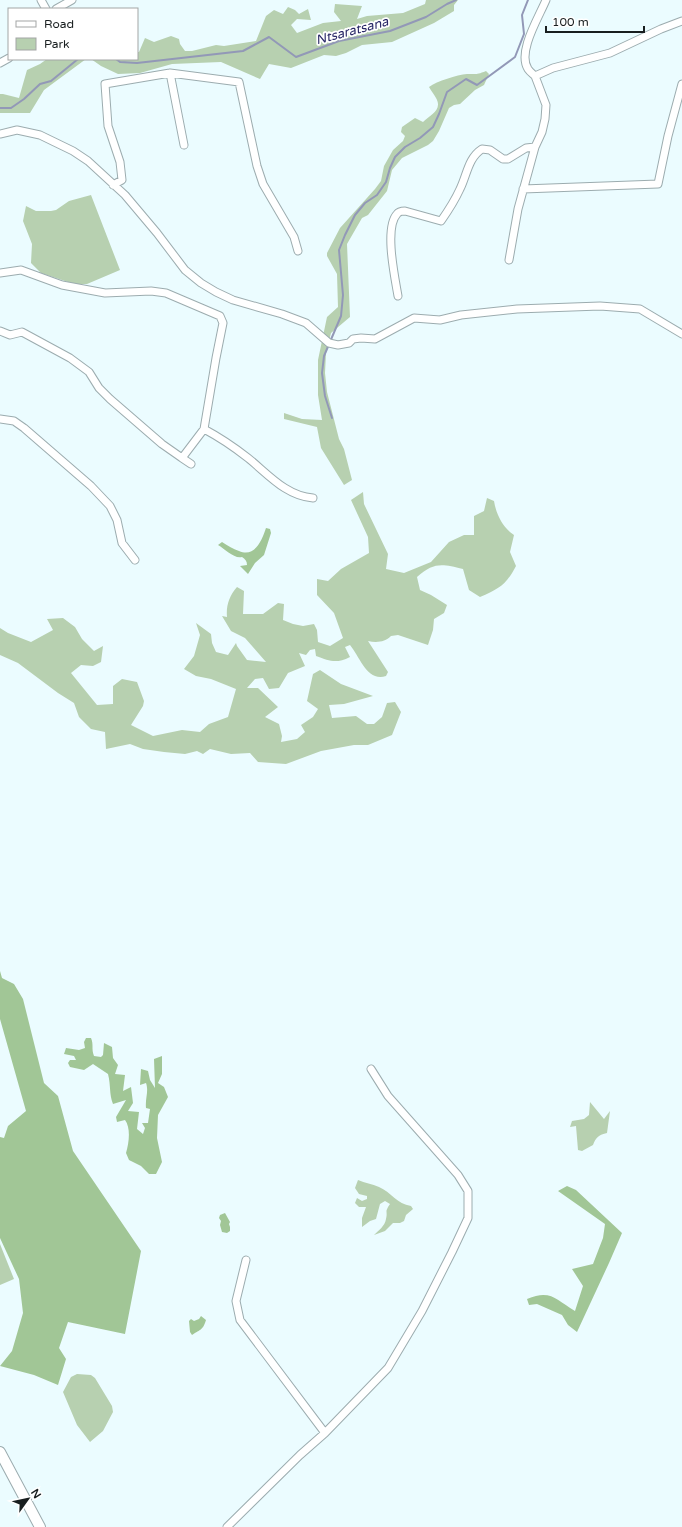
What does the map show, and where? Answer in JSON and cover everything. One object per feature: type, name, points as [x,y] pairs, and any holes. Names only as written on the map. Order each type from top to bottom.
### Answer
[{"type":"main road","points":[[0,1452],[40,1527]]},
{"type":"street","points":[[58,8],[72,0]]},
{"type":"street","points":[[509,260],[518,209],[535,147],[542,132],[545,119],[546,105],[535,76],[528,69],[525,57],[530,34],[546,0]]},
{"type":"street","points":[[535,76],[553,68],[610,53],[661,29],[682,21]]},
{"type":"street","points":[[170,73],[184,145]]},
{"type":"street","points":[[113,185],[122,180],[120,162],[108,126],[105,84],[170,73],[239,82],[257,166],[263,184],[294,237],[298,251]]},
{"type":"street","points":[[524,189],[658,184],[668,136],[682,84]]},
{"type":"street","points":[[0,134],[17,130],[40,135],[73,151],[88,161],[125,195],[185,270],[201,283],[233,300],[282,314],[306,323],[329,343],[338,345],[349,343],[353,339],[375,339],[414,318],[440,320],[460,315],[517,309],[594,306],[640,309],[682,334]]},
{"type":"street","points":[[398,296],[391,240],[393,222],[397,213],[400,211],[441,221],[461,188],[476,152],[482,149],[490,150],[503,159],[508,159],[526,148],[535,147]]},
{"type":"street","points":[[0,273],[21,270],[62,285],[105,293],[152,291],[166,293],[220,316],[223,323],[204,429],[182,458]]},
{"type":"street","points":[[0,331],[10,335],[22,332],[70,358],[89,372],[99,388],[110,399],[162,444],[191,464]]},
{"type":"street","points":[[0,419],[14,421],[24,428],[91,486],[114,512],[122,543],[135,560]]},
{"type":"street","points":[[204,429],[216,435],[247,457],[290,492],[302,497],[313,498]]},
{"type":"street","points":[[227,1527],[325,1432],[388,1368],[422,1311],[468,1218],[468,1191],[458,1175],[388,1096],[371,1069]]},
{"type":"street","points":[[246,1260],[236,1301],[240,1320],[325,1432]]},
{"type":"green space","points":[[426,0],[458,0],[454,5],[454,11],[434,23],[392,42],[362,45],[346,53],[336,56],[324,55],[291,68],[269,64],[260,79],[221,62],[172,64],[140,73],[118,74],[92,60],[138,60],[138,52],[145,38],[154,42],[171,36],[179,39],[180,44],[185,51],[192,51],[216,45],[224,46],[256,41],[266,16],[274,10],[283,14],[288,7],[295,10],[299,14],[308,9],[311,20],[297,19],[291,25],[297,33],[323,23],[341,21],[334,12],[335,4],[362,6],[357,19],[367,16],[403,13],[425,4]]},
{"type":"green space","points":[[46,60],[85,60],[44,90],[30,113],[0,113],[0,94],[19,98],[27,70]]},
{"type":"green space","points":[[486,71],[489,74],[484,85],[475,90],[460,104],[449,108],[433,141],[402,158],[392,170],[387,191],[368,215],[362,218],[347,244],[350,317],[331,333],[326,353],[325,373],[327,392],[339,439],[344,449],[352,480],[344,485],[321,448],[317,427],[284,419],[284,413],[302,419],[322,420],[318,395],[318,360],[327,317],[338,307],[337,274],[327,256],[327,253],[340,228],[381,181],[384,166],[393,150],[403,141],[405,136],[401,132],[402,127],[415,118],[423,122],[437,109],[438,102],[429,87],[453,77],[467,74],[478,74]]},
{"type":"green space","points":[[91,195],[120,270],[87,284],[74,284],[41,273],[31,263],[32,244],[23,221],[26,206],[36,211],[51,211],[56,210],[69,201]]},
{"type":"green space","points":[[363,492],[364,504],[388,554],[386,569],[404,573],[431,562],[449,542],[464,535],[474,535],[474,516],[484,511],[487,498],[494,501],[496,511],[501,520],[507,529],[514,535],[510,552],[516,566],[509,578],[501,586],[487,594],[480,597],[469,590],[463,569],[444,565],[438,566],[428,569],[417,577],[420,590],[447,605],[444,613],[434,619],[433,630],[428,645],[398,635],[391,636],[381,642],[368,641],[388,672],[386,676],[379,677],[369,672],[350,645],[345,647],[350,657],[337,661],[316,656],[315,649],[310,650],[306,655],[299,653],[305,666],[288,673],[279,688],[269,689],[263,678],[255,679],[247,688],[258,688],[278,707],[265,717],[279,724],[282,736],[281,742],[297,739],[305,732],[301,725],[313,717],[318,709],[307,701],[313,674],[320,670],[341,684],[373,696],[344,704],[329,705],[332,718],[356,716],[367,724],[374,724],[382,717],[387,703],[395,702],[401,712],[392,735],[368,745],[354,745],[321,751],[286,764],[258,762],[250,753],[231,754],[210,749],[203,754],[197,751],[185,754],[143,749],[130,744],[106,749],[105,732],[91,729],[79,717],[74,703],[18,663],[0,655],[0,628],[8,633],[31,642],[53,630],[47,619],[63,618],[75,627],[82,639],[94,651],[103,646],[101,662],[93,666],[81,665],[71,673],[97,705],[113,704],[113,686],[122,679],[137,682],[144,701],[143,706],[131,725],[153,736],[182,730],[200,732],[209,724],[228,717],[236,689],[211,679],[196,676],[184,669],[194,656],[200,635],[196,623],[211,634],[212,643],[216,652],[228,655],[236,643],[247,660],[266,662],[245,638],[231,631],[222,616],[227,617],[229,601],[237,587],[244,591],[243,614],[263,614],[278,603],[284,604],[283,620],[303,626],[314,624],[317,630],[318,642],[330,646],[343,638],[334,613],[317,595],[317,579],[328,581],[341,569],[369,553],[368,537],[351,500]]},
{"type":"green space","points":[[266,528],[270,529],[271,533],[264,555],[255,563],[248,574],[240,566],[247,565],[245,559],[242,557],[236,557],[218,545],[222,542],[239,551],[245,553],[249,552],[257,547]]},
{"type":"green space","points":[[0,971],[2,978],[14,984],[23,999],[44,1083],[58,1096],[73,1151],[141,1251],[125,1334],[68,1322],[59,1348],[66,1359],[58,1385],[34,1375],[0,1366],[12,1351],[23,1313],[19,1279],[0,1238],[0,1137],[4,1138],[8,1126],[26,1111],[0,1019]]},
{"type":"green space","points":[[86,1038],[91,1038],[94,1056],[101,1057],[103,1055],[104,1043],[112,1047],[113,1058],[118,1065],[115,1074],[125,1075],[123,1091],[131,1087],[133,1103],[128,1111],[139,1112],[137,1129],[143,1134],[145,1128],[142,1123],[148,1123],[150,1109],[146,1108],[146,1083],[140,1085],[141,1069],[148,1071],[150,1080],[155,1088],[154,1059],[162,1056],[162,1074],[158,1083],[164,1087],[168,1097],[158,1115],[157,1138],[162,1162],[156,1174],[149,1174],[141,1166],[129,1160],[126,1153],[129,1140],[127,1123],[125,1120],[117,1122],[116,1117],[126,1100],[113,1104],[108,1074],[93,1064],[84,1070],[70,1067],[68,1063],[70,1060],[76,1060],[74,1056],[64,1054],[66,1048],[79,1050],[85,1048],[84,1042]]},
{"type":"green space","points":[[590,1102],[604,1119],[610,1111],[607,1133],[598,1137],[593,1145],[582,1151],[578,1150],[576,1126],[570,1127],[572,1121],[584,1119],[589,1115]]},
{"type":"green space","points":[[358,1180],[383,1189],[402,1203],[411,1206],[413,1209],[406,1215],[404,1221],[400,1223],[393,1223],[385,1231],[374,1235],[384,1224],[390,1204],[385,1201],[380,1204],[376,1219],[370,1221],[362,1227],[362,1218],[366,1207],[359,1207],[355,1203],[357,1198],[362,1201],[367,1199],[367,1196],[359,1194],[355,1188]]},
{"type":"green space","points":[[567,1186],[576,1190],[622,1233],[577,1332],[568,1325],[562,1315],[537,1304],[529,1305],[527,1299],[542,1295],[553,1297],[575,1311],[583,1286],[572,1269],[593,1264],[603,1238],[605,1224],[558,1191]]},
{"type":"green space","points":[[225,1213],[230,1222],[230,1231],[227,1233],[222,1232],[220,1225],[221,1221],[219,1218],[220,1215]]},
{"type":"green space","points":[[0,1244],[14,1279],[0,1285]]},
{"type":"green space","points":[[201,1316],[206,1320],[204,1326],[192,1335],[190,1332],[189,1321],[191,1319],[194,1321],[199,1319]]},
{"type":"green space","points":[[77,1374],[91,1375],[95,1378],[112,1406],[113,1412],[103,1431],[90,1442],[77,1425],[63,1392],[71,1377]]},
{"type":"waterway","name":"Ntsaratsana","points":[[117,60],[120,62],[137,63],[243,51],[269,37],[296,57],[339,41],[390,31],[426,17],[456,0]]},
{"type":"waterway","points":[[332,418],[325,396],[322,373],[324,356],[341,316],[343,295],[339,250],[345,235],[355,215],[365,203],[377,195],[386,182],[395,157],[405,147],[420,138],[433,127],[447,92],[466,79],[477,85],[515,57],[524,34],[522,15],[528,0]]},
{"type":"waterway","name":"Ntsaratsana","points":[[0,108],[11,108],[24,99],[40,84],[51,81],[77,60]]}]
